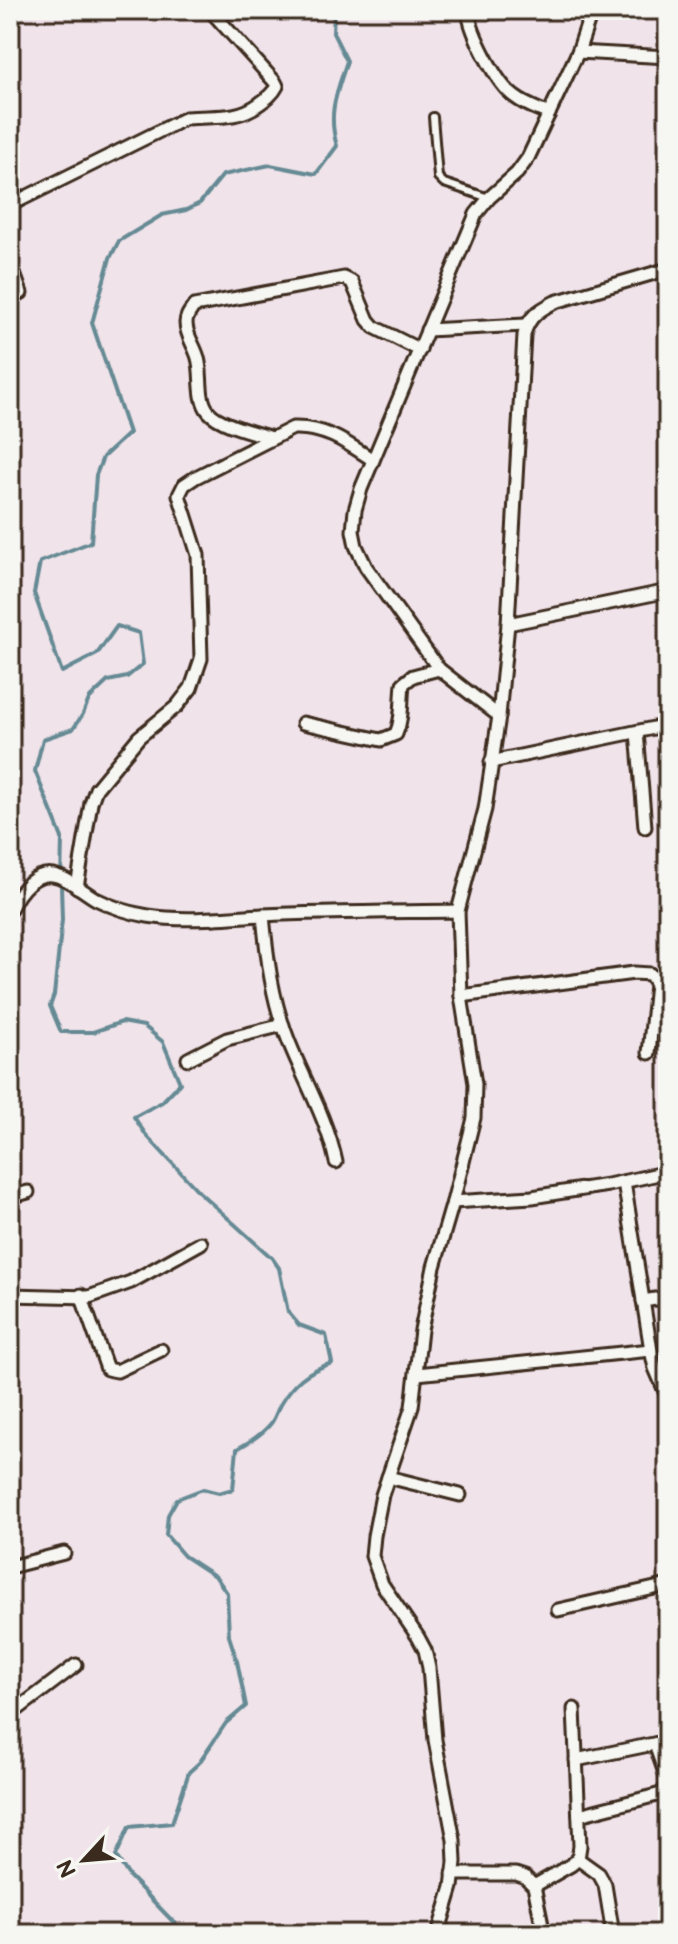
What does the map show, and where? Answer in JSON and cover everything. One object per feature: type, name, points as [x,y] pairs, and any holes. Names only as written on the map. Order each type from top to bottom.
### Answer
[{"type":"street","points":[[10,205],[186,118],[240,115],[275,91],[275,82],[210,10]]},
{"type":"street","points":[[468,10],[476,37],[501,83],[517,99],[549,114]]},
{"type":"street","points":[[499,716],[439,669],[376,583],[356,546],[353,531],[355,510],[476,214],[521,168],[578,52],[592,10]]},
{"type":"street","points":[[578,52],[668,57]]},
{"type":"street","points":[[10,262],[21,293]]},
{"type":"street","points":[[438,1934],[452,1887],[454,1840],[435,1740],[429,1668],[425,1650],[382,1584],[372,1556],[380,1505],[409,1416],[428,1295],[474,1118],[475,1084],[461,996],[458,911],[485,809],[499,716],[508,624],[526,325],[541,309],[555,302],[668,269]]},
{"type":"street","points":[[272,438],[222,421],[210,413],[204,402],[199,359],[186,325],[194,306],[344,278],[352,282],[374,327],[420,350]]},
{"type":"street","points":[[427,330],[526,325]]},
{"type":"street","points":[[77,887],[96,789],[133,744],[177,706],[191,688],[201,659],[198,555],[179,495],[184,485],[293,428],[310,428],[342,440],[373,460]]},
{"type":"street","points":[[508,624],[668,591]]},
{"type":"street","points":[[303,723],[381,740],[396,734],[401,722],[403,684],[413,676],[439,669]]},
{"type":"street","points":[[491,762],[668,725]]},
{"type":"street","points":[[637,732],[645,827]]},
{"type":"street","points":[[10,910],[17,895],[28,883],[42,876],[57,875],[114,907],[146,916],[180,919],[458,911]]},
{"type":"street","points":[[263,915],[270,972],[283,1025],[326,1125],[336,1162]]},
{"type":"street","points":[[461,996],[634,973],[650,974],[656,984],[649,1053]]},
{"type":"street","points":[[188,1059],[227,1039],[283,1025]]},
{"type":"street","points":[[453,1202],[532,1197],[668,1172]]},
{"type":"street","points":[[624,1182],[651,1350],[668,1398]]},
{"type":"street","points":[[10,1197],[28,1192]]},
{"type":"street","points":[[10,1295],[89,1297],[131,1282],[201,1243]]},
{"type":"street","points":[[81,1295],[107,1369],[117,1371],[161,1350]]},
{"type":"street","points":[[643,1301],[668,1297]]},
{"type":"street","points":[[417,1374],[651,1350]]},
{"type":"street","points":[[388,1477],[460,1495]]},
{"type":"street","points":[[10,1567],[64,1553]]},
{"type":"street","points":[[558,1610],[668,1585]]},
{"type":"street","points":[[10,1715],[76,1665]]},
{"type":"street","points":[[534,1886],[578,1859],[574,1709]]},
{"type":"street","points":[[576,1760],[662,1743],[668,1782],[661,1794],[579,1815]]},
{"type":"street","points":[[578,1859],[599,1874],[605,1885],[613,1934]]},
{"type":"street","points":[[453,1874],[516,1874],[525,1877],[534,1886],[544,1934]]},
{"type":"lane","points":[[433,117],[438,177],[444,183],[489,198]]},
{"type":"waterway","points":[[185,1934],[129,1876],[116,1856],[129,1827],[172,1823],[189,1772],[199,1763],[226,1723],[246,1706],[229,1636],[227,1593],[216,1577],[184,1556],[166,1535],[168,1515],[177,1499],[203,1489],[219,1493],[233,1489],[237,1449],[272,1422],[296,1384],[315,1370],[332,1363],[326,1335],[299,1325],[288,1312],[279,1268],[272,1258],[200,1193],[146,1135],[134,1117],[162,1102],[180,1083],[163,1042],[144,1026],[122,1022],[93,1032],[61,1032],[50,1006],[54,995],[62,920],[62,838],[35,771],[43,739],[73,729],[89,699],[108,681],[127,677],[143,664],[139,633],[117,626],[97,654],[62,672],[34,593],[40,562],[91,542],[96,475],[103,457],[129,433],[92,323],[110,258],[119,241],[162,215],[186,210],[200,203],[223,175],[270,165],[316,174],[337,146],[333,113],[347,61],[333,33],[334,10]]}]
